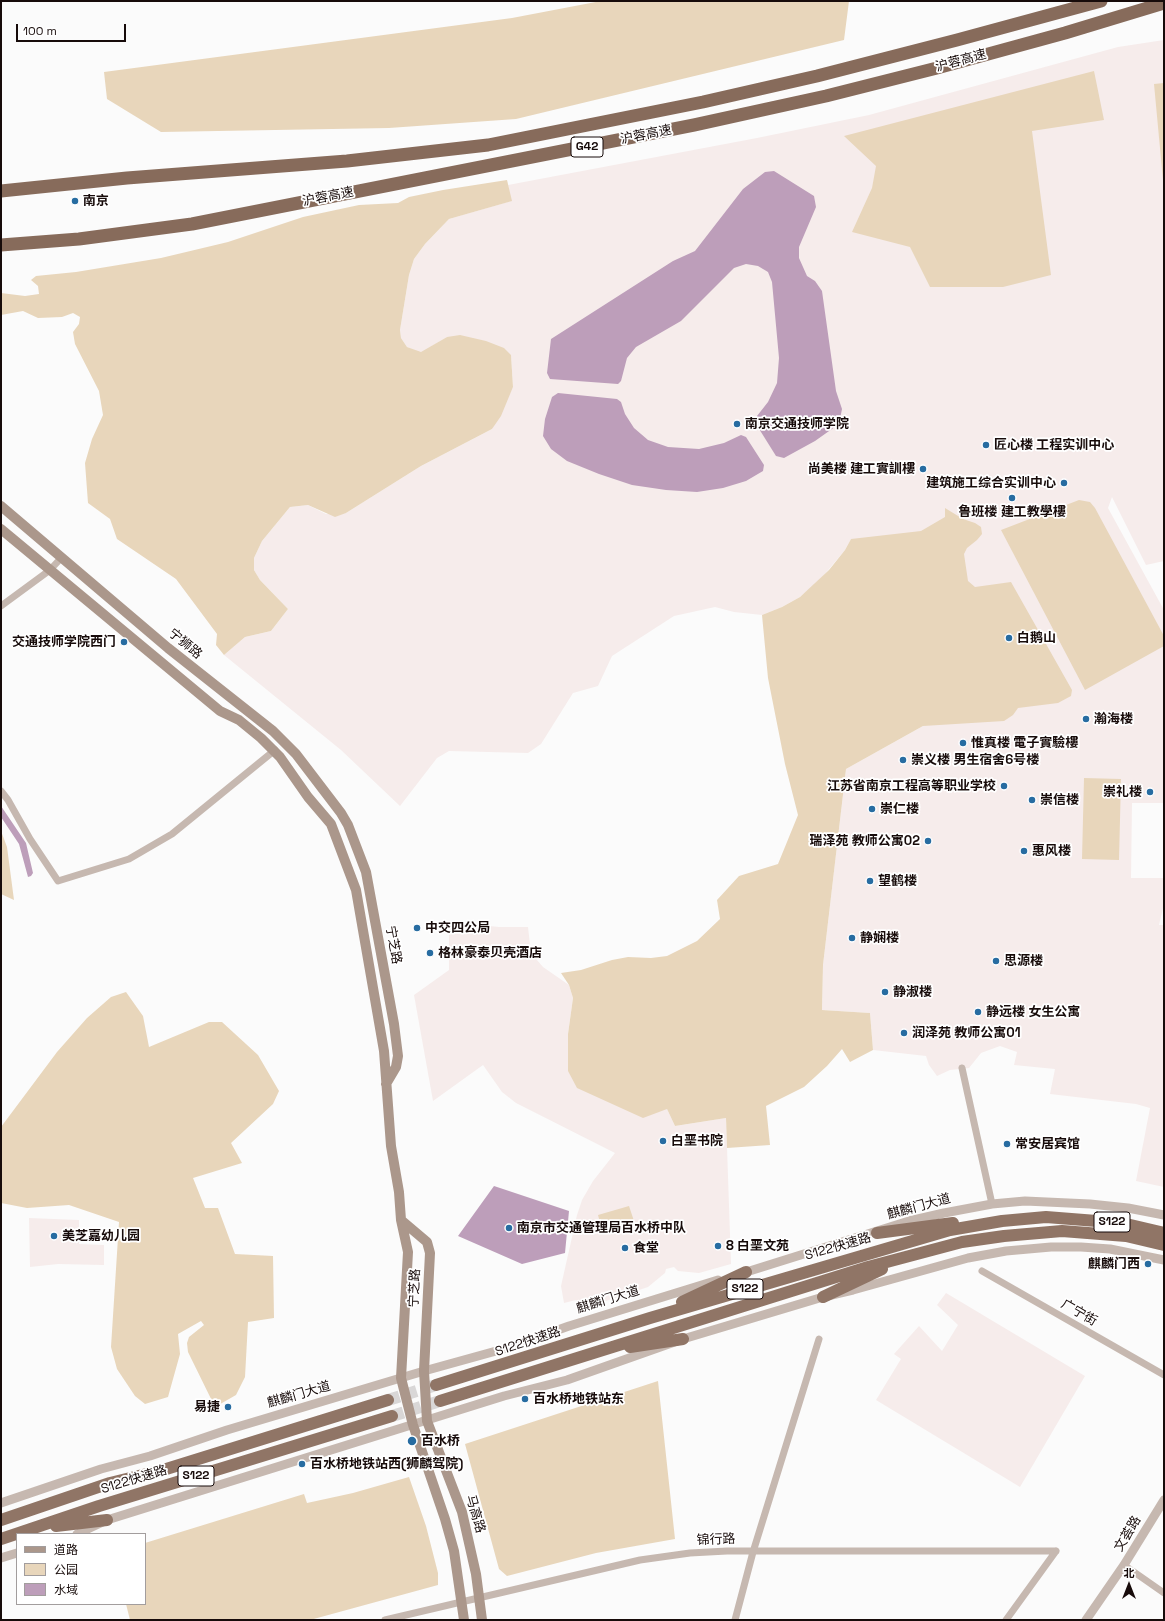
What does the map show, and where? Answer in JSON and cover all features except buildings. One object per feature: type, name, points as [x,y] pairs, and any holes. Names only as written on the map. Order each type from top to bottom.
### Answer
[{"type":"highway","name":"沪蓉高速","points":[[1,191],[127,178],[346,161],[488,145],[704,102],[817,76],[1100,1]]},
{"type":"highway","name":"沪蓉高速","points":[[1,245],[79,239],[192,224],[694,125],[826,96],[937,68],[1065,33],[1164,3]]},
{"type":"highway","name":"S122快速路","points":[[436,1384],[523,1359],[650,1318],[950,1230],[1002,1221],[1046,1216],[1122,1223],[1164,1233]]},
{"type":"highway","points":[[877,1232],[948,1223],[1002,1221]]},
{"type":"highway","name":"S122快速路","points":[[440,1401],[913,1254],[962,1242],[1037,1232],[1062,1231],[1126,1236],[1164,1245]]},
{"type":"highway","points":[[823,1296],[913,1254]]},
{"type":"highway","points":[[650,1318],[746,1272]]},
{"type":"highway","points":[[589,1354],[683,1339]]},
{"type":"highway","name":"S122快速路","points":[[1,1520],[110,1483],[162,1470],[388,1400]]},
{"type":"highway","name":"S122快速路","points":[[18,1533],[392,1416]]},
{"type":"highway","points":[[32,1528],[107,1520]]},
{"type":"highway","name":"S122快速路","points":[[1,1539],[16,1534]]},
{"type":"main road","name":"宁狮路","points":[[1,506],[168,648],[273,731],[296,754],[341,813]]},
{"type":"main road","points":[[1,529],[220,711],[238,720],[275,750]]},
{"type":"main road","name":"宁芝路","points":[[275,750],[308,797],[331,824],[356,890],[384,1051],[386,1085],[401,1220],[408,1252],[401,1378],[414,1425]]},
{"type":"main road","name":"宁芝路","points":[[341,813],[348,825],[366,872],[394,1024],[398,1056],[396,1067],[386,1085]]},
{"type":"main road","name":"宁芝路","points":[[401,1220],[427,1242],[430,1253],[424,1371],[427,1421]]},
{"type":"main road","name":"马高路","points":[[427,1421],[462,1512],[480,1598],[482,1620]]},
{"type":"main road","points":[[414,1425],[454,1551],[463,1602],[464,1620]]},
{"type":"street","points":[[1,606],[50,570],[62,557]]},
{"type":"street","points":[[1,791],[58,881],[128,859],[172,834],[275,750]]},
{"type":"street","points":[[962,1068],[992,1204]]},
{"type":"street","name":"麒麟门大道","points":[[1,1503],[102,1469],[150,1456],[227,1430],[424,1371],[507,1348],[569,1326],[944,1212],[992,1204],[1025,1201],[1128,1208],[1164,1215]]},
{"type":"street","points":[[79,1533],[107,1520],[504,1396],[568,1380],[683,1339],[823,1296],[853,1290],[968,1258],[1006,1251],[1051,1247],[1110,1249],[1164,1260]]},
{"type":"street","name":"广宁街","points":[[982,1271],[1164,1375]]},
{"type":"street","points":[[735,1620],[753,1552],[819,1338]]},
{"type":"street","name":"文荟路","points":[[1086,1620],[1124,1566],[1164,1500]]},
{"type":"street","name":"锦行路","points":[[385,1620],[640,1560],[690,1553],[1056,1551],[1006,1620]]},
{"type":"street","points":[[1,1558],[16,1553]]},
{"type":"street","points":[[1124,1566],[1164,1593]]},
{"type":"shaded area","name":"南京交通技师学院","points":[[1164,40],[1164,561],[1146,565],[1112,497],[1108,508],[1164,610],[1164,803],[1132,803],[1131,878],[1164,878],[1164,904],[1159,925],[1164,925],[1164,1187],[1136,1181],[1150,1108],[1136,1104],[1050,1094],[1055,1069],[1014,1065],[1017,1052],[1000,1046],[981,1053],[969,1068],[950,1070],[937,1076],[929,1065],[926,1056],[873,1050],[870,1013],[822,1010],[823,965],[846,769],[923,726],[851,539],[845,550],[819,581],[800,597],[782,607],[762,615],[734,612],[715,607],[674,616],[612,656],[598,686],[573,693],[541,744],[528,753],[449,751],[437,758],[400,806],[341,750],[224,655],[245,637],[271,631],[288,609],[260,580],[254,570],[254,558],[262,541],[290,507],[308,505],[326,514],[346,513],[421,466],[492,429],[513,387],[511,356],[447,337],[421,353],[407,347],[401,338],[400,330],[409,275],[414,259],[425,244],[449,219],[511,201],[508,185],[757,138],[869,115],[1118,47]]},
{"type":"shaded area","points":[[449,922],[499,927],[528,927],[531,953],[543,967],[569,985],[573,998],[568,1034],[568,1071],[667,1109],[675,1126],[726,1118],[731,1264],[699,1273],[678,1271],[674,1267],[666,1269],[665,1273],[648,1287],[579,1310],[576,1300],[564,1303],[561,1286],[577,1215],[582,1200],[593,1181],[615,1153],[516,1103],[502,1092],[483,1065],[433,1101],[414,995],[449,970]]},
{"type":"shaded area","name":"美芝嘉幼儿园","points":[[29,1218],[79,1220],[79,1244],[104,1245],[104,1265],[58,1264],[30,1267]]},
{"type":"shaded area","points":[[946,1293],[1085,1376],[1020,1487],[876,1400],[901,1359],[894,1354],[919,1326],[942,1351],[958,1325],[937,1305]]},
{"type":"green space","points":[[601,1],[849,1],[844,40],[516,119],[389,128],[161,132],[107,99],[104,72],[512,18]]},
{"type":"green space","points":[[1094,71],[1104,120],[1032,131],[1051,275],[1003,287],[930,287],[910,247],[852,232],[872,188],[876,166],[844,136]]},
{"type":"green space","points":[[1164,83],[1164,191],[1154,84]]},
{"type":"green space","points":[[507,180],[512,201],[449,219],[425,244],[414,259],[409,275],[400,330],[401,338],[407,347],[421,352],[447,337],[460,335],[486,341],[504,348],[511,355],[513,387],[501,416],[492,429],[421,466],[346,513],[335,517],[308,505],[290,507],[262,541],[254,558],[254,570],[260,580],[288,609],[271,631],[245,637],[224,655],[216,645],[217,634],[176,579],[117,539],[110,519],[88,503],[85,463],[92,439],[103,415],[99,391],[75,344],[73,332],[79,324],[80,317],[73,313],[62,317],[38,318],[23,311],[1,315],[1,293],[25,296],[39,294],[38,286],[31,280],[36,276],[76,272],[161,258],[228,242],[303,217],[359,205],[398,203],[409,197]]},
{"type":"green space","points":[[1079,500],[1090,502],[1095,508],[1164,636],[1164,646],[1085,690],[1001,530]]},
{"type":"green space","points":[[945,508],[963,519],[975,523],[981,527],[982,534],[967,548],[964,554],[968,581],[975,587],[1011,582],[1072,690],[1071,696],[1058,703],[1018,708],[1013,715],[1004,721],[923,726],[846,769],[823,965],[822,1010],[870,1013],[873,1050],[850,1062],[842,1049],[827,1066],[804,1087],[766,1106],[770,1145],[727,1148],[726,1118],[675,1126],[667,1109],[643,1118],[577,1088],[568,1071],[568,1034],[573,998],[569,985],[561,973],[581,970],[612,960],[628,957],[651,958],[667,956],[697,941],[720,919],[717,900],[739,876],[778,864],[798,815],[785,764],[768,678],[762,615],[782,607],[800,597],[829,570],[845,550],[851,539],[921,531],[945,517]]},
{"type":"green space","points":[[1084,778],[1121,779],[1119,860],[1082,859]]},
{"type":"green space","points":[[1,831],[7,847],[14,900],[1,894]]},
{"type":"green space","points":[[126,992],[143,1016],[149,1047],[209,1022],[222,1022],[258,1055],[279,1091],[273,1104],[231,1143],[242,1163],[193,1178],[205,1208],[218,1208],[235,1254],[273,1256],[274,1318],[248,1322],[245,1377],[236,1395],[215,1407],[188,1352],[187,1343],[189,1337],[204,1325],[201,1321],[178,1334],[180,1354],[168,1397],[145,1404],[135,1396],[117,1369],[111,1347],[119,1222],[69,1205],[27,1208],[1,1203],[1,1127],[57,1052],[87,1018],[111,997]]},
{"type":"green space","points":[[629,1206],[634,1221],[602,1230],[598,1215]]},
{"type":"green space","points":[[658,1381],[675,1539],[596,1553],[507,1576],[499,1569],[465,1444]]},
{"type":"green space","points":[[409,1477],[426,1526],[438,1573],[438,1585],[310,1620],[130,1620],[126,1605],[146,1605],[146,1543],[304,1494],[307,1503],[353,1493]]},
{"type":"water","points":[[774,171],[814,196],[816,207],[799,247],[799,258],[807,276],[815,281],[822,291],[836,391],[842,409],[839,424],[815,441],[784,458],[776,456],[756,424],[757,416],[768,402],[777,383],[779,358],[772,282],[768,272],[758,266],[746,264],[734,268],[681,321],[636,347],[627,358],[621,381],[618,384],[550,379],[547,373],[551,339],[673,261],[695,251],[743,189],[765,172]]},
{"type":"water","points":[[558,393],[617,399],[621,402],[625,414],[634,428],[648,440],[668,447],[699,449],[724,443],[741,435],[746,437],[764,465],[763,471],[746,481],[723,488],[697,492],[666,490],[632,485],[599,474],[567,461],[551,449],[543,436],[545,419],[552,397]]},
{"type":"water","points":[[1,806],[26,843],[33,873],[31,876],[28,877],[19,844],[1,817]]},
{"type":"water","points":[[494,1186],[569,1211],[565,1253],[522,1264],[458,1236]]},
{"type":"tunnel","points":[[388,1400],[436,1385]]},
{"type":"tunnel","points":[[392,1416],[440,1401]]},
{"type":"place","name":"南京","points":[[75,201]]},
{"type":"place","name":"南京交通技师学院","points":[[737,424]]},
{"type":"place","name":"匠心楼 工程实训中心","points":[[986,445]]},
{"type":"place","name":"尚美楼 建工實訓樓","points":[[923,469]]},
{"type":"place","name":"建筑施工综合实训中心","points":[[1064,483]]},
{"type":"place","name":"鲁班楼 建工教學樓","points":[[1012,498]]},
{"type":"place","name":"白鹅山","points":[[1009,638]]},
{"type":"place","name":"交通技师学院西门","points":[[124,642]]},
{"type":"place","name":"瀚海楼","points":[[1086,719]]},
{"type":"place","name":"惟真楼 電子實驗樓","points":[[963,743]]},
{"type":"place","name":"崇义楼 男生宿舍6号楼","points":[[903,760]]},
{"type":"place","name":"江苏省南京工程高等职业学校","points":[[1004,786]]},
{"type":"place","name":"崇礼楼","points":[[1150,792]]},
{"type":"place","name":"崇信楼","points":[[1032,800]]},
{"type":"place","name":"崇仁楼","points":[[872,809]]},
{"type":"place","name":"瑞泽苑 教师公寓02","points":[[928,841]]},
{"type":"place","name":"惠风楼","points":[[1024,851]]},
{"type":"place","name":"望鹤楼","points":[[870,881]]},
{"type":"place","name":"中交四公局","points":[[417,928]]},
{"type":"place","name":"静娴楼","points":[[852,938]]},
{"type":"place","name":"格林豪泰贝壳酒店","points":[[430,953]]},
{"type":"place","name":"思源楼","points":[[996,961]]},
{"type":"place","name":"静淑楼","points":[[885,992]]},
{"type":"place","name":"静远楼 女生公寓","points":[[978,1012]]},
{"type":"place","name":"润泽苑 教师公寓01","points":[[904,1033]]},
{"type":"place","name":"白垩书院","points":[[663,1141]]},
{"type":"place","name":"常安居宾馆","points":[[1007,1144]]},
{"type":"place","name":"南京市交通管理局百水桥中队","points":[[509,1228]]},
{"type":"place","name":"美芝嘉幼儿园","points":[[54,1236]]},
{"type":"place","name":"8 白垩文苑","points":[[718,1246]]},
{"type":"place","name":"食堂","points":[[625,1248]]},
{"type":"place","name":"麒麟门西","points":[[1148,1264]]},
{"type":"place","name":"百水桥地铁站东","points":[[525,1399]]},
{"type":"place","name":"易捷","points":[[228,1407]]},
{"type":"place","name":"百水桥","points":[[412,1441]]},
{"type":"place","name":"百水桥地铁站西(狮麟驾院)","points":[[302,1464]]}]
